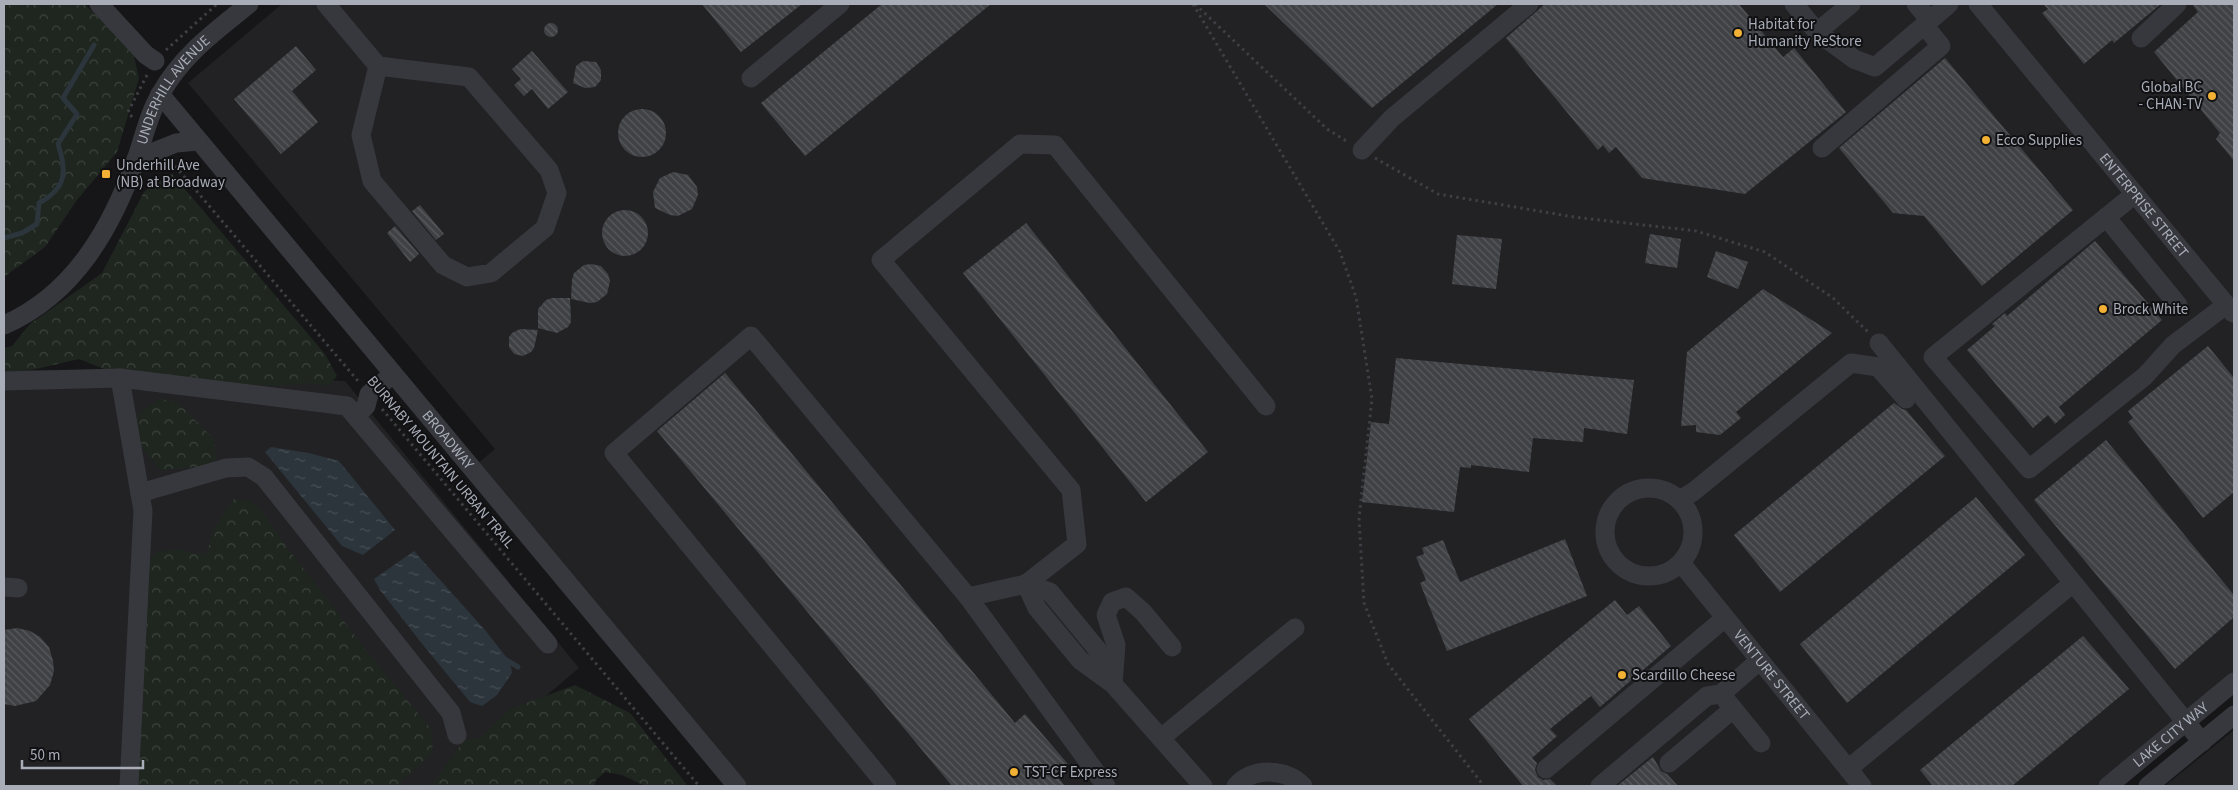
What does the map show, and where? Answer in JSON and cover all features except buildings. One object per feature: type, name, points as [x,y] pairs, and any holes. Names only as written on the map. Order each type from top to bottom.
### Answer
[{"type":"street","points":[[99,4],[146,55],[154,61]]},
{"type":"street","name":"UNDERHILL AVENUE","points":[[4,325],[41,304],[72,278],[113,215],[160,94],[180,63],[249,4]]},
{"type":"street","points":[[750,78],[840,4]]},
{"type":"street","points":[[1362,150],[1392,118],[1529,4]]},
{"type":"street","points":[[1794,4],[1817,32],[1854,59],[1875,67],[1949,4]]},
{"type":"street","points":[[1817,32],[1851,4]]},
{"type":"street","points":[[1822,148],[1941,46],[1916,4]]},
{"type":"street","name":"ENTERPRISE STREET","points":[[1978,4],[2230,309]]},
{"type":"street","points":[[2142,38],[2177,4]]},
{"type":"street","points":[[324,7],[378,66],[469,76],[549,170],[557,193],[545,228],[491,273],[467,278],[443,265],[372,181],[361,135],[378,66]]},
{"type":"street","name":"BROADWAY","points":[[160,94],[737,786]]},
{"type":"street","points":[[136,159],[176,143],[198,141]]},
{"type":"street","points":[[968,597],[1026,584],[1077,544],[1071,490],[881,260],[1020,144],[1055,145],[1266,406]]},
{"type":"street","points":[[2135,194],[1933,358],[2029,469],[2145,376],[2174,344],[2230,309]]},
{"type":"street","points":[[2106,217],[2178,305]]},
{"type":"street","points":[[887,786],[614,453],[751,336],[968,597],[1106,786]]},
{"type":"street","points":[[1879,343],[2202,742]]},
{"type":"street","points":[[1680,500],[1851,363],[1878,367],[1906,399]]},
{"type":"street","points":[[356,415],[366,406],[369,394],[393,374]]},
{"type":"street","points":[[120,378],[144,511],[130,786]]},
{"type":"street","points":[[4,381],[120,378],[347,406],[548,644]]},
{"type":"street","points":[[140,493],[226,468],[248,467],[264,477],[451,713],[457,736]]},
{"type":"street","points":[[1653,488],[1667,492],[1680,500],[1688,511],[1693,524],[1693,538],[1689,552],[1681,563],[1670,572],[1655,576],[1640,576],[1626,571],[1615,561],[1607,548],[1604,534],[1606,519],[1613,506],[1624,495],[1638,489],[1653,488]]},
{"type":"street","name":"VENTURE STREET","points":[[1681,563],[1862,786]]},
{"type":"street","points":[[1848,769],[2073,583]]},
{"type":"street","points":[[1026,584],[1050,592],[1100,654],[1113,684],[1203,786]]},
{"type":"street","points":[[1113,684],[1116,645],[1106,615],[1112,602],[1126,597],[1143,612],[1172,647]]},
{"type":"street","points":[[1546,769],[1725,618]]},
{"type":"street","points":[[1161,738],[1295,628]]},
{"type":"street","points":[[1600,786],[1707,696],[1721,694],[1759,661]]},
{"type":"street","name":"LAKE CITY WAY","points":[[2108,786],[2234,682]]},
{"type":"street","points":[[1721,694],[1761,743]]},
{"type":"street","points":[[1669,763],[1733,709]]},
{"type":"street","name":"LAKE CITY WAY","points":[[2148,786],[2234,715]]},
{"type":"street","points":[[1236,786],[1253,775],[1269,772],[1285,774],[1304,786]]},
{"type":"path","points":[[1194,4],[1326,129],[1438,194],[1574,217],[1696,231],[1765,252],[1833,298],[1879,343]]},
{"type":"path","points":[[1194,4],[1340,252],[1356,297],[1372,399],[1360,518],[1364,603],[1388,664],[1484,786]]},
{"type":"path","name":"BURNABY MOUNTAIN URBAN TRAIL","points":[[162,162],[170,159],[699,786]]},
{"type":"shaded area","points":[[282,4],[2234,4],[2234,673],[2097,786],[748,786],[478,463],[495,449],[188,83]]},
{"type":"shaded area","points":[[4,369],[345,381],[579,668],[440,786],[4,786]]},
{"type":"shaded area","points":[[2234,730],[2234,786],[2165,786]]},
{"type":"green space","points":[[4,4],[84,4],[132,47],[139,78],[117,152],[77,200],[45,247],[4,277]]},
{"type":"green space","points":[[172,174],[325,354],[337,376],[329,386],[313,383],[271,386],[119,375],[79,359],[36,369],[4,373],[4,348],[12,346],[30,324],[102,273],[144,192],[156,182]]},
{"type":"green space","points":[[160,399],[177,402],[214,439],[216,459],[207,466],[161,470],[156,465],[144,449],[133,424],[139,413]]},
{"type":"green space","points":[[234,499],[249,501],[262,510],[280,538],[366,650],[431,729],[433,752],[401,782],[402,786],[133,786],[144,699],[130,654],[147,623],[146,564],[156,552],[179,549],[201,555],[208,552],[217,524]]},
{"type":"green space","points":[[575,685],[630,713],[688,786],[645,786],[622,775],[605,772],[596,780],[594,786],[429,786],[435,782],[464,740],[480,738],[510,709]]},
{"type":"water","points":[[271,447],[309,453],[339,461],[395,530],[363,555],[342,546],[265,452]]},
{"type":"water","points":[[414,551],[485,630],[510,662],[512,673],[497,695],[482,706],[470,702],[380,590],[374,579]]},
{"type":"waterway","points":[[4,238],[22,233],[37,224],[39,203],[60,185],[63,162],[58,144],[77,114],[63,98],[94,45]]},
{"type":"waterway","points":[[505,659],[518,667]]},
{"type":"place","name":"Habitat for Humanity ReStore","points":[[1738,33]]},
{"type":"place","name":"Global BC - CHAN-TV","points":[[2212,96]]},
{"type":"place","name":"Ecco Supplies","points":[[1986,140]]},
{"type":"place","name":"Underhill Ave (NB) at Broadway","points":[[106,174]]},
{"type":"place","name":"Brock White","points":[[2103,309]]},
{"type":"place","name":"Scardillo Cheese","points":[[1622,675]]},
{"type":"place","name":"TST-CF Express","points":[[1014,772]]}]
